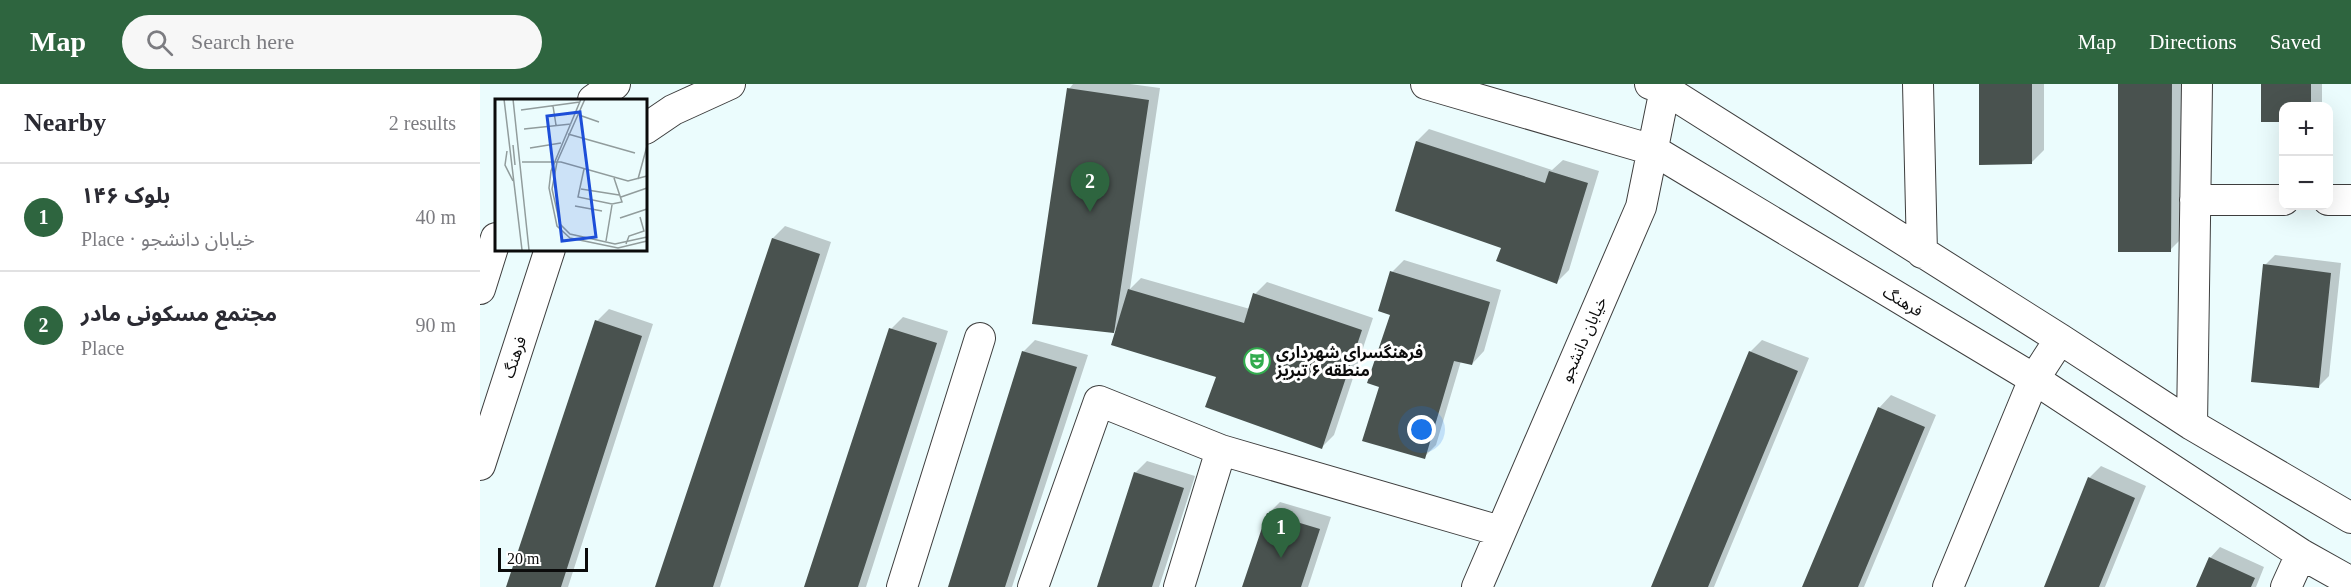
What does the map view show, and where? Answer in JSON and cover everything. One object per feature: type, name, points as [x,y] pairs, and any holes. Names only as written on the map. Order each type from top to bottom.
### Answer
[{"type":"street","points":[[594,99],[615,84]]},
{"type":"street","points":[[646,128],[673,110],[730,84]]},
{"type":"street","name":"فرهنگ","points":[[1426,84],[1653,150],[2034,379],[2301,554],[2351,582]]},
{"type":"street","points":[[1918,84],[1922,253]]},
{"type":"street","points":[[2192,425],[2197,84]]},
{"type":"street","points":[[1660,86],[2192,425],[2351,518]]},
{"type":"street","name":"خیابان دانشجو","points":[[1477,587],[1641,207],[1653,150],[1660,86]]},
{"type":"street","points":[[2195,200],[2279,200]]},
{"type":"street","points":[[2333,200],[2351,200]]},
{"type":"street","points":[[480,289],[495,241]]},
{"type":"street","name":"فرهنگ","points":[[480,465],[550,250]]},
{"type":"street","points":[[902,587],[980,338]]},
{"type":"street","points":[[1948,587],[2034,379],[2060,339]]},
{"type":"street","points":[[1033,587],[1099,401],[1221,450],[1500,531]]},
{"type":"street","points":[[1179,587],[1221,450]]},
{"type":"street","points":[[2286,587],[2301,554]]},
{"type":"building","points":[[1979,84],[2032,84],[2032,164],[1979,165]]},
{"type":"building","points":[[2118,84],[2172,84],[2171,252],[2118,252]]},
{"type":"building","points":[[2261,84],[2311,84],[2311,102],[2279,102],[2279,122],[2261,122]]},
{"type":"building","points":[[1067,88],[1149,100],[1114,333],[1032,324]]},
{"type":"building","points":[[1416,141],[1545,183],[1549,171],[1588,183],[1557,284],[1496,261],[1501,248],[1395,211]]},
{"type":"building","points":[[772,238],[820,254],[713,587],[655,587]]},
{"type":"building","points":[[2263,264],[2331,273],[2319,388],[2251,382]]},
{"type":"building","points":[[1390,271],[1490,302],[1472,365],[1454,361],[1425,459],[1362,441],[1379,387],[1367,383],[1390,315],[1378,311]]},
{"type":"building","name":"فرهنگسرای شهرداری منطقه ۶ تبریز","points":[[1128,289],[1244,323],[1253,293],[1362,330],[1322,449],[1205,407],[1216,377],[1111,345]]},
{"type":"building","points":[[595,320],[642,336],[561,587],[506,587]]},
{"type":"building","points":[[889,328],[937,343],[858,587],[804,587]]},
{"type":"building","points":[[1022,351],[1077,367],[1005,587],[948,587]]},
{"type":"building","points":[[1749,351],[1798,371],[1708,587],[1651,587]]},
{"type":"building","points":[[1878,407],[1925,427],[1858,587],[1802,587]]},
{"type":"building","points":[[1134,472],[1184,488],[1152,587],[1097,587]]},
{"type":"building","points":[[2088,477],[2135,498],[2099,587],[2044,587]]},
{"type":"building","points":[[1267,513],[1320,529],[1301,587],[1242,587]]},
{"type":"building","points":[[2209,557],[2255,578],[2251,587],[2196,587]]},
{"type":"place","name":"مجتمع مسکونی مادر","points":[[1090,212]]},
{"type":"place","name":"فرهنگسرای شهرداری منطقه ۶ تبریز","points":[[1257,361]]},
{"type":"place","name":"بلوک ۱۴۶","points":[[1281,558]]}]
